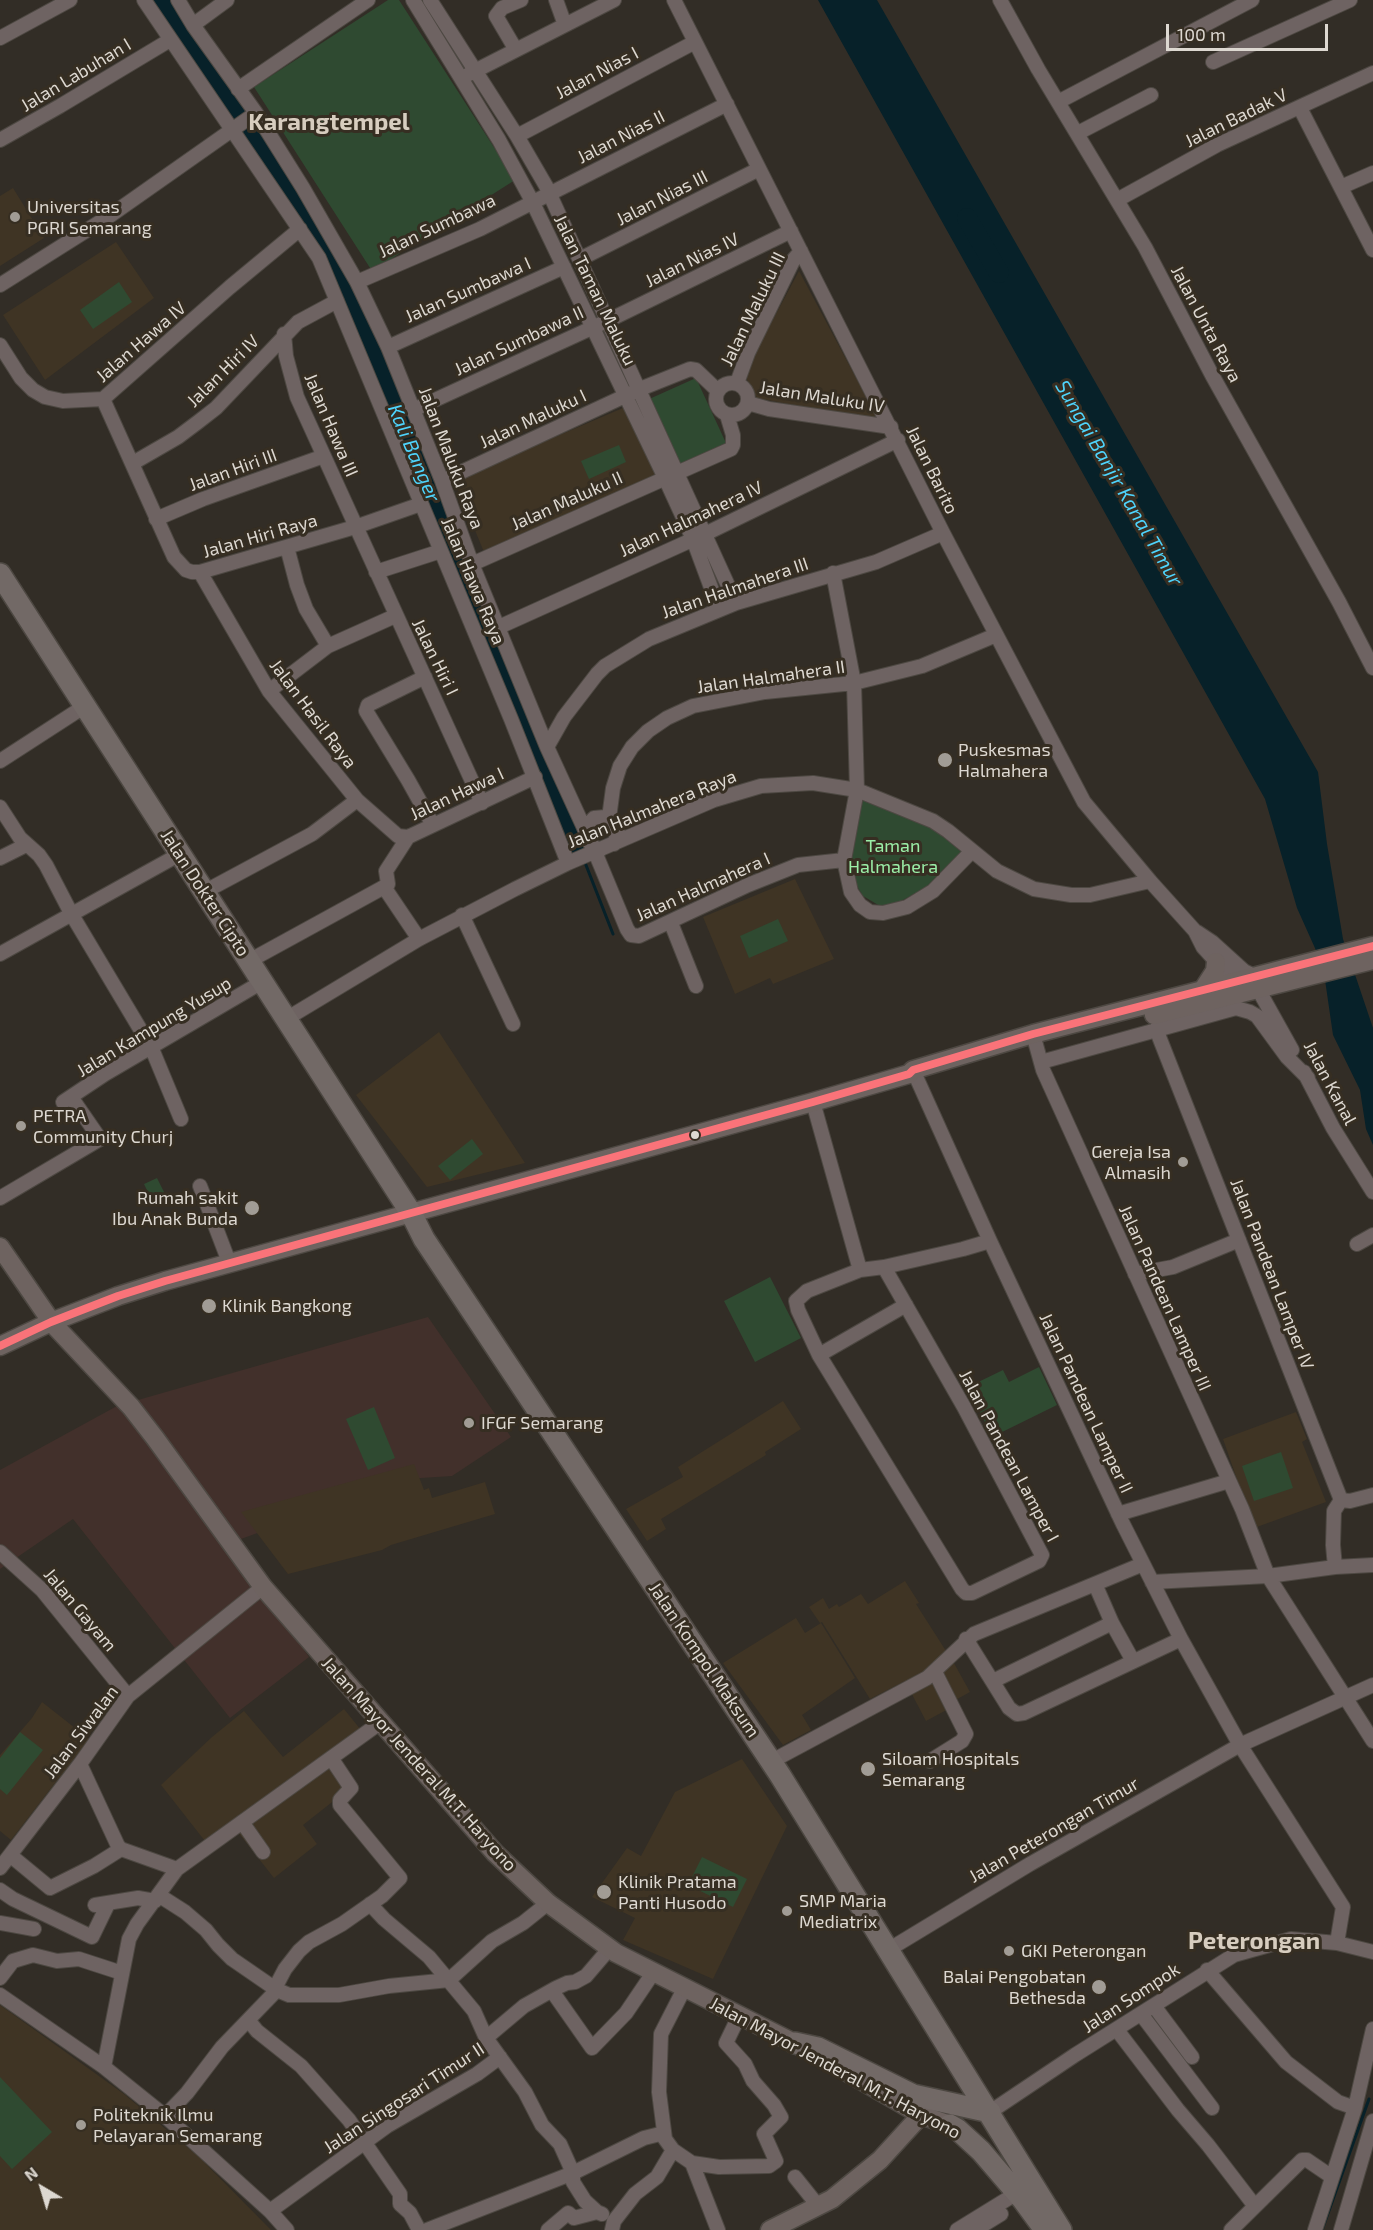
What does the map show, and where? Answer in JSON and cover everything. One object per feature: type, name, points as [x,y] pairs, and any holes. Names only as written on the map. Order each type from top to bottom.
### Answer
[{"type":"highway","name":"Jalan Dokter Cipto","points":[[0,574],[411,1213]]},
{"type":"highway","name":"Jalan Kompol Maksum","points":[[411,1213],[424,1239],[456,1289],[772,1761],[990,2112]]},
{"type":"highway","points":[[795,2043],[818,2048],[951,2114],[990,2112],[989,2126],[993,2149],[1015,2191]]},
{"type":"highway","points":[[951,2114],[969,2098],[971,2084]]},
{"type":"highway","name":"Jalan Mayor Jenderal M.T. Haryono","points":[[990,2112],[1055,2228]]},
{"type":"highway","name":"Jalan Mayor Jenderal M.T. Haryono","points":[[951,2114],[957,2129],[981,2151],[1015,2191],[1055,2228]]},
{"type":"main road","points":[[1036,1047],[1059,1038],[1278,977],[1373,946]]},
{"type":"main road","points":[[1278,977],[1373,960]]},
{"type":"main road","points":[[1204,988],[1215,971],[1216,962]]},
{"type":"main road","points":[[0,1346],[51,1322],[118,1296],[229,1263],[912,1073],[1036,1047],[1204,988],[1234,981],[1256,983]]},
{"type":"main road","name":"Jalan Mayor Jenderal M.T. Haryono","points":[[0,1247],[51,1322],[137,1415],[263,1587],[495,1853],[548,1903],[610,1948],[653,1973],[795,2043],[921,2115],[951,2114]]},
{"type":"main road","points":[[770,2230],[819,2207],[880,2160],[921,2115]]},
{"type":"street","points":[[0,38],[70,0]]},
{"type":"street","name":"Jalan Hawa Raya","points":[[144,0],[233,128],[319,258],[421,504],[433,525],[441,551],[535,777],[586,856]]},
{"type":"street","name":"Jalan Maluku Raya","points":[[178,0],[303,188],[357,282],[388,347],[442,481],[452,517],[547,747],[585,830],[587,841],[592,846],[586,856]]},
{"type":"street","points":[[193,25],[227,0]]},
{"type":"street","points":[[238,88],[368,0]]},
{"type":"street","name":"Jalan Taman Maluku","points":[[413,0],[499,140],[532,201],[627,396],[671,475]]},
{"type":"street","name":"Jalan Taman Maluku","points":[[430,0],[517,136],[549,193],[640,389],[671,475],[699,537],[736,603]]},
{"type":"street","points":[[516,50],[496,16],[502,8],[521,0]]},
{"type":"street","points":[[556,0],[565,25]]},
{"type":"street","points":[[462,78],[614,0]]},
{"type":"street","name":"Jalan Barito","points":[[674,0],[943,533],[1084,801],[1149,881],[1195,931]]},
{"type":"street","name":"Jalan Unta Raya","points":[[1000,0],[1160,275],[1373,668]]},
{"type":"street","points":[[1058,102],[1251,0]]},
{"type":"street","points":[[1213,62],[1350,0]]},
{"type":"street","name":"Jalan Labuhan I","points":[[0,140],[170,40]]},
{"type":"street","name":"Jalan Nias I","points":[[517,136],[695,42]]},
{"type":"street","name":"Jalan Badak V","points":[[1117,200],[1217,145],[1373,73]]},
{"type":"street","points":[[1078,133],[1150,94]]},
{"type":"street","name":"Jalan Nias II","points":[[532,201],[727,104]]},
{"type":"street","points":[[1300,108],[1373,250]]},
{"type":"street","points":[[0,285],[120,209],[255,114]]},
{"type":"street","name":"Jalan Nias III","points":[[580,260],[759,169]]},
{"type":"street","points":[[1341,187],[1373,172]]},
{"type":"street","name":"Jalan Sumbawa","points":[[357,282],[480,229],[532,201]]},
{"type":"street","name":"Jalan Hawa IV","points":[[0,345],[21,378],[45,398],[63,401],[103,399],[230,287],[300,229]]},
{"type":"street","name":"Jalan Nias IV","points":[[607,321],[791,231]]},
{"type":"street","name":"Jalan Maluku III","points":[[737,383],[747,353],[794,259],[801,251]]},
{"type":"street","name":"Jalan Sumbawa I","points":[[388,347],[564,267]]},
{"type":"street","name":"Jalan Hiri IV","points":[[133,463],[178,437],[216,408],[284,334],[298,322],[337,301]]},
{"type":"street","name":"Jalan Sumbawa II","points":[[412,410],[607,321]]},
{"type":"street","name":"Jalan Hawa III","points":[[284,334],[286,356],[297,398],[355,527]]},
{"type":"street","name":"Jalan Maluku III","points":[[640,389],[692,368],[718,391]]},
{"type":"street","points":[[729,383],[737,383],[744,388],[748,395],[748,403],[744,411],[736,415],[727,415],[720,410],[716,403],[718,391],[729,383]]},
{"type":"street","name":"Jalan Maluku I","points":[[442,481],[640,389]]},
{"type":"street","name":"Jalan Hiri Raya","points":[[103,399],[156,519],[180,564],[192,572],[200,572],[355,527],[421,504]]},
{"type":"street","name":"Jalan Maluku IV","points":[[748,403],[769,409],[891,427]]},
{"type":"street","points":[[671,475],[733,447],[733,435],[727,415]]},
{"type":"street","name":"Jalan Halmahera IV","points":[[499,627],[699,537],[898,440]]},
{"type":"street","name":"Jalan Hiri III","points":[[156,519],[203,499],[324,456]]},
{"type":"street","name":"Jalan Maluku II","points":[[472,564],[671,475]]},
{"type":"street","points":[[433,525],[452,517]]},
{"type":"street","name":"Jalan Hiri I","points":[[355,527],[482,802]]},
{"type":"street","name":"Jalan Halmahera III","points":[[547,747],[564,717],[586,686],[605,666],[649,639],[736,603],[876,562],[943,533]]},
{"type":"street","name":"Jalan Taman Maluku","points":[[699,537],[720,609]]},
{"type":"street","points":[[287,547],[306,609],[328,646]]},
{"type":"street","points":[[376,572],[441,551]]},
{"type":"street","name":"Jalan Hasil Raya","points":[[200,572],[269,691],[357,800],[401,836]]},
{"type":"street","points":[[833,573],[855,683],[857,790],[844,860],[851,891],[860,905],[870,912],[883,913],[907,907],[933,891],[972,851]]},
{"type":"street","points":[[269,691],[328,646],[395,616]]},
{"type":"street","name":"Jalan Halmahera II","points":[[609,818],[613,788],[620,766],[632,747],[648,731],[667,718],[693,706],[765,692],[855,683],[922,666],[996,635]]},
{"type":"street","points":[[425,677],[371,703],[366,709],[433,825]]},
{"type":"street","points":[[0,761],[85,706]]},
{"type":"street","points":[[537,722],[564,717]]},
{"type":"street","name":"Jalan Hawa I","points":[[401,836],[433,825],[535,777]]},
{"type":"street","name":"Jalan Halmahera Raya","points":[[286,1018],[462,915],[586,856],[714,800],[761,786],[813,783],[857,790],[933,821],[997,871],[1034,889],[1051,893],[1090,895],[1149,881]]},
{"type":"street","points":[[204,892],[312,834],[357,800]]},
{"type":"street","points":[[0,807],[26,845],[39,855],[46,865],[72,915],[152,1048],[181,1119]]},
{"type":"street","points":[[585,830],[594,818],[601,816],[609,818],[615,822],[618,829],[618,837],[614,844]]},
{"type":"street","points":[[249,961],[386,887],[388,884],[386,871],[401,836]]},
{"type":"street","points":[[0,858],[26,845]]},
{"type":"street","points":[[0,954],[180,854]]},
{"type":"street","name":"Jalan Halmahera I","points":[[586,856],[632,936],[639,936],[748,885],[798,865],[844,860]]},
{"type":"street","points":[[386,887],[419,939]]},
{"type":"street","points":[[462,915],[513,1024]]},
{"type":"street","points":[[670,922],[696,986]]},
{"type":"street","points":[[1195,931],[1203,947],[1234,981]]},
{"type":"street","points":[[1195,931],[1212,942],[1256,983]]},
{"type":"street","name":"Jalan Kampung Yusup","points":[[0,1198],[100,1139],[67,1100],[105,1074],[262,982]]},
{"type":"street","name":"Jalan Kanal","points":[[1256,983],[1333,1128],[1373,1191]]},
{"type":"street","points":[[1036,1047],[1156,1029],[1228,1009],[1243,1010],[1257,1016],[1263,1022],[1287,1057],[1308,1078]]},
{"type":"street","name":"Jalan Pandean Lamper IV","points":[[1156,1029],[1341,1500]]},
{"type":"street","name":"Jalan Pandean Lamper III","points":[[1036,1047],[1101,1200],[1242,1509],[1268,1574]]},
{"type":"street","name":"Jalan Pandean Lamper II","points":[[912,1073],[1118,1514],[1181,1639],[1240,1745]]},
{"type":"street","points":[[813,1102],[860,1270]]},
{"type":"street","points":[[200,1185],[229,1263]]},
{"type":"street","points":[[1357,1244],[1373,1235]]},
{"type":"street","points":[[1135,1274],[1173,1267],[1239,1240]]},
{"type":"street","name":"Jalan Pandean Lamper I","points":[[884,1266],[964,1407],[1042,1555],[1039,1561],[972,1593],[964,1591],[819,1355],[796,1301],[807,1291],[860,1270],[963,1249],[990,1241]]},
{"type":"street","points":[[819,1355],[906,1305]]},
{"type":"street","points":[[1118,1514],[1228,1481]]},
{"type":"street","points":[[1335,1565],[1334,1511],[1341,1500],[1350,1501],[1373,1495]]},
{"type":"street","name":"Jalan Gayam","points":[[0,1552],[42,1590],[128,1696]]},
{"type":"street","points":[[1152,1582],[1268,1574],[1335,1565],[1373,1557]]},
{"type":"street","points":[[772,1761],[927,1678],[966,1639],[983,1629],[1143,1564]]},
{"type":"street","points":[[1335,1565],[1373,1565]]},
{"type":"street","points":[[1268,1574],[1373,1741]]},
{"type":"street","points":[[1095,1584],[1112,1623],[1133,1661]]},
{"type":"street","name":"Jalan Siwalan","points":[[0,1868],[80,1764],[128,1696],[263,1587]]},
{"type":"street","points":[[993,1681],[1112,1623]]},
{"type":"street","points":[[966,1639],[1011,1711],[1017,1714],[1024,1713],[1181,1639]]},
{"type":"street","points":[[930,1761],[962,1742],[966,1736],[935,1672]]},
{"type":"street","name":"Jalan Peterongan Timur","points":[[888,1950],[1030,1864],[1240,1745],[1373,1685]]},
{"type":"street","points":[[104,2067],[129,1939],[137,1924],[177,1869],[381,1722]]},
{"type":"street","points":[[1240,1745],[1343,1907],[1337,1943]]},
{"type":"street","points":[[165,2116],[182,2099],[222,2047],[249,2021],[254,2012],[276,1989],[285,1969],[299,1951],[309,1942],[342,1924],[399,1880],[400,1876],[340,1805],[340,1800],[351,1788],[332,1758]]},
{"type":"street","points":[[80,1764],[116,1844],[121,1849],[177,1869]]},
{"type":"street","points":[[242,1822],[263,1852]]},
{"type":"street","points":[[10,1855],[50,1888],[94,1866],[121,1849]]},
{"type":"street","points":[[0,1890],[13,1899],[92,1937],[101,1904],[138,1898],[157,1898],[185,1912],[206,1930],[232,1959],[276,1989],[290,1995],[339,1995],[389,1986],[449,1980],[492,1941],[524,1923],[548,1903]]},
{"type":"street","points":[[370,1904],[384,1919],[429,1957],[474,2011],[486,2038],[525,2092],[542,2126],[560,2144],[573,2174],[573,2182],[585,2200],[613,2226],[635,2194],[657,2177],[673,2150]]},
{"type":"street","points":[[0,1923],[33,1929]]},
{"type":"street","name":"Jalan Sompok","points":[[990,2112],[1207,1970],[1234,1955],[1279,1942],[1304,1940],[1337,1943],[1373,1952]]},
{"type":"street","points":[[486,2038],[524,2006],[586,1976],[610,1948]]},
{"type":"street","points":[[0,1978],[13,1961],[33,1955],[57,1961],[79,1959],[122,1973]]},
{"type":"street","points":[[1207,1970],[1287,2062],[1338,2102],[1355,2108]]},
{"type":"street","points":[[552,1991],[592,2048],[626,2013],[653,1973]]},
{"type":"street","points":[[684,1989],[661,2034],[659,2092],[665,2139],[673,2150],[692,2163],[719,2166],[769,2166],[776,2161],[764,2134],[782,2117],[753,2081],[745,2064],[726,2043],[739,2016]]},
{"type":"street","points":[[0,1995],[104,2067],[196,2141],[287,2230]]},
{"type":"street","points":[[1154,2006],[1192,2057]]},
{"type":"street","points":[[1141,2014],[1212,2108]]},
{"type":"street","points":[[249,2021],[257,2031],[300,2066],[342,2112],[400,2194],[400,2204],[410,2213],[419,2230]]},
{"type":"street","points":[[1117,2030],[1254,2205]]},
{"type":"street","points":[[1314,2230],[1355,2108],[1373,2030]]},
{"type":"street","name":"Jalan Singosari Timur II","points":[[270,2211],[416,2108],[477,2074],[500,2057]]},
{"type":"street","points":[[1341,2230],[1367,2165],[1373,2121]]},
{"type":"street","points":[[427,2230],[573,2174],[644,2138],[664,2133]]},
{"type":"street","points":[[1231,2230],[1302,2160],[1307,2160],[1332,2176]]},
{"type":"street","points":[[692,2163],[718,2230]]},
{"type":"street","points":[[795,2177],[819,2207]]},
{"type":"street","points":[[957,2230],[1015,2191]]},
{"type":"street","points":[[975,2230],[1015,2191]]},
{"type":"street","points":[[548,2230],[568,2213],[574,2218],[597,2212]]},
{"type":"shaded area","name":"Universitas PGRI Semarang","points":[[13,188],[44,238],[0,266],[0,196]]},
{"type":"shaded area","points":[[116,242],[154,298],[45,380],[3,315]]},
{"type":"shaded area","points":[[799,271],[879,421],[757,398],[744,374]]},
{"type":"shaded area","points":[[630,405],[661,477],[484,552],[454,480]]},
{"type":"shaded area","points":[[795,879],[834,959],[773,984],[770,978],[735,994],[703,917]]},
{"type":"shaded area","points":[[439,1032],[525,1163],[427,1187],[356,1095]]},
{"type":"shaded area","points":[[428,1317],[511,1437],[452,1476],[405,1479],[230,1543],[309,1657],[230,1718],[73,1519],[0,1569],[0,1470],[117,1406]]},
{"type":"shaded area","points":[[783,1401],[801,1429],[765,1452],[766,1455],[661,1519],[666,1529],[647,1541],[626,1509],[683,1477],[678,1467]]},
{"type":"shaded area","points":[[1296,1412],[1307,1439],[1302,1442],[1326,1502],[1254,1528],[1223,1439]]},
{"type":"shaded area","points":[[414,1464],[424,1490],[429,1488],[432,1498],[485,1482],[495,1514],[391,1545],[382,1550],[288,1574],[241,1512]]},
{"type":"shaded area","points":[[905,1581],[919,1603],[916,1604],[970,1692],[950,1703],[952,1707],[926,1721],[905,1681],[870,1699],[822,1622],[820,1623],[809,1607],[823,1598],[829,1609],[837,1604],[839,1607],[861,1594],[868,1604]]},
{"type":"shaded area","points":[[796,1618],[805,1633],[821,1623],[855,1678],[802,1715],[811,1730],[783,1745],[723,1663]]},
{"type":"shaded area","points":[[42,1702],[89,1739],[11,1840],[0,1831],[0,1755],[32,1718]]},
{"type":"shaded area","points":[[344,1709],[361,1730],[326,1757],[350,1788],[303,1825],[317,1844],[274,1878],[237,1831],[212,1850],[161,1785],[212,1737],[244,1711],[283,1757]]},
{"type":"shaded area","points":[[742,1759],[787,1826],[713,1979],[623,1940],[635,1918],[592,1897],[627,1848],[641,1856],[675,1792]]},
{"type":"shaded area","name":"Politeknik Ilmu Pelayaran Semarang","points":[[0,2005],[124,2094],[199,2157],[271,2230],[0,2230]]},
{"type":"green space","points":[[388,0],[399,0],[515,180],[372,271],[254,87]]},
{"type":"green space","points":[[119,282],[132,302],[93,329],[80,310]]},
{"type":"green space","points":[[696,378],[726,443],[677,466],[647,400]]},
{"type":"green space","points":[[619,445],[626,462],[589,479],[581,461]]},
{"type":"green space","name":"Taman Halmahera","points":[[862,798],[931,827],[962,852],[931,885],[901,901],[880,906],[863,896],[854,881],[851,856]]},
{"type":"green space","points":[[778,919],[788,941],[749,958],[740,936]]},
{"type":"green space","points":[[472,1139],[483,1154],[450,1180],[438,1166]]},
{"type":"green space","points":[[157,1178],[168,1200],[155,1207],[144,1184]]},
{"type":"green space","points":[[770,1277],[801,1338],[755,1362],[724,1301]]},
{"type":"green space","points":[[1039,1367],[1057,1405],[992,1437],[968,1387],[1003,1370],[1009,1382]]},
{"type":"green space","points":[[374,1407],[395,1458],[368,1470],[346,1419]]},
{"type":"green space","points":[[1281,1452],[1293,1488],[1254,1501],[1242,1466]]},
{"type":"green space","points":[[20,1732],[43,1750],[7,1795],[0,1789],[0,1758]]},
{"type":"green space","points":[[702,1857],[747,1879],[733,1907],[688,1885]]},
{"type":"green space","points":[[0,2077],[52,2132],[12,2169],[0,2156]]},
{"type":"water","points":[[818,0],[877,0],[1318,772],[1343,939],[1373,1028],[1373,1145],[1366,1129],[1360,1090],[1333,1035],[1323,966],[1297,908],[1265,799]]},
{"type":"waterway","name":"Kali Banger","points":[[164,0],[329,250],[579,846]]},
{"type":"waterway","name":"Sungai Banjir Kanal Timur","points":[[967,218],[999,273]]},
{"type":"waterway","name":"Kali Banger","points":[[579,846],[582,854]]},
{"type":"waterway","name":"Kali Banger","points":[[584,860],[613,934]]},
{"type":"waterway","points":[[1322,2230],[1369,2099]]},
{"type":"transit line","points":[[0,1346],[51,1322],[165,1281],[813,1102],[1033,1034],[1373,946]]},
{"type":"place","name":"Universitas PGRI Semarang","points":[[15,217]]},
{"type":"place","name":"Puskesmas Halmahera","points":[[945,760]]},
{"type":"place","name":"PETRA Community Churj","points":[[21,1126]]},
{"type":"place","name":"Gereja Isa Almasih","points":[[1183,1162]]},
{"type":"place","name":"Rumah sakit Ibu Anak Bunda","points":[[252,1208]]},
{"type":"place","name":"Klinik Bangkong","points":[[209,1306]]},
{"type":"place","name":"IFGF Semarang","points":[[469,1423]]},
{"type":"place","name":"Siloam Hospitals Semarang","points":[[868,1769]]},
{"type":"place","name":"Klinik Pratama Panti Husodo","points":[[604,1892]]},
{"type":"place","name":"SMP Maria Mediatrix","points":[[787,1911]]},
{"type":"place","name":"GKI Peterongan","points":[[1009,1951]]},
{"type":"place","name":"Balai Pengobatan Bethesda","points":[[1099,1987]]},
{"type":"place","name":"Politeknik Ilmu Pelayaran Semarang","points":[[81,2125]]},
{"type":"district","name":"Karangtempel","points":[[329,122]]},
{"type":"district","name":"Peterongan","points":[[1254,1941]]}]
